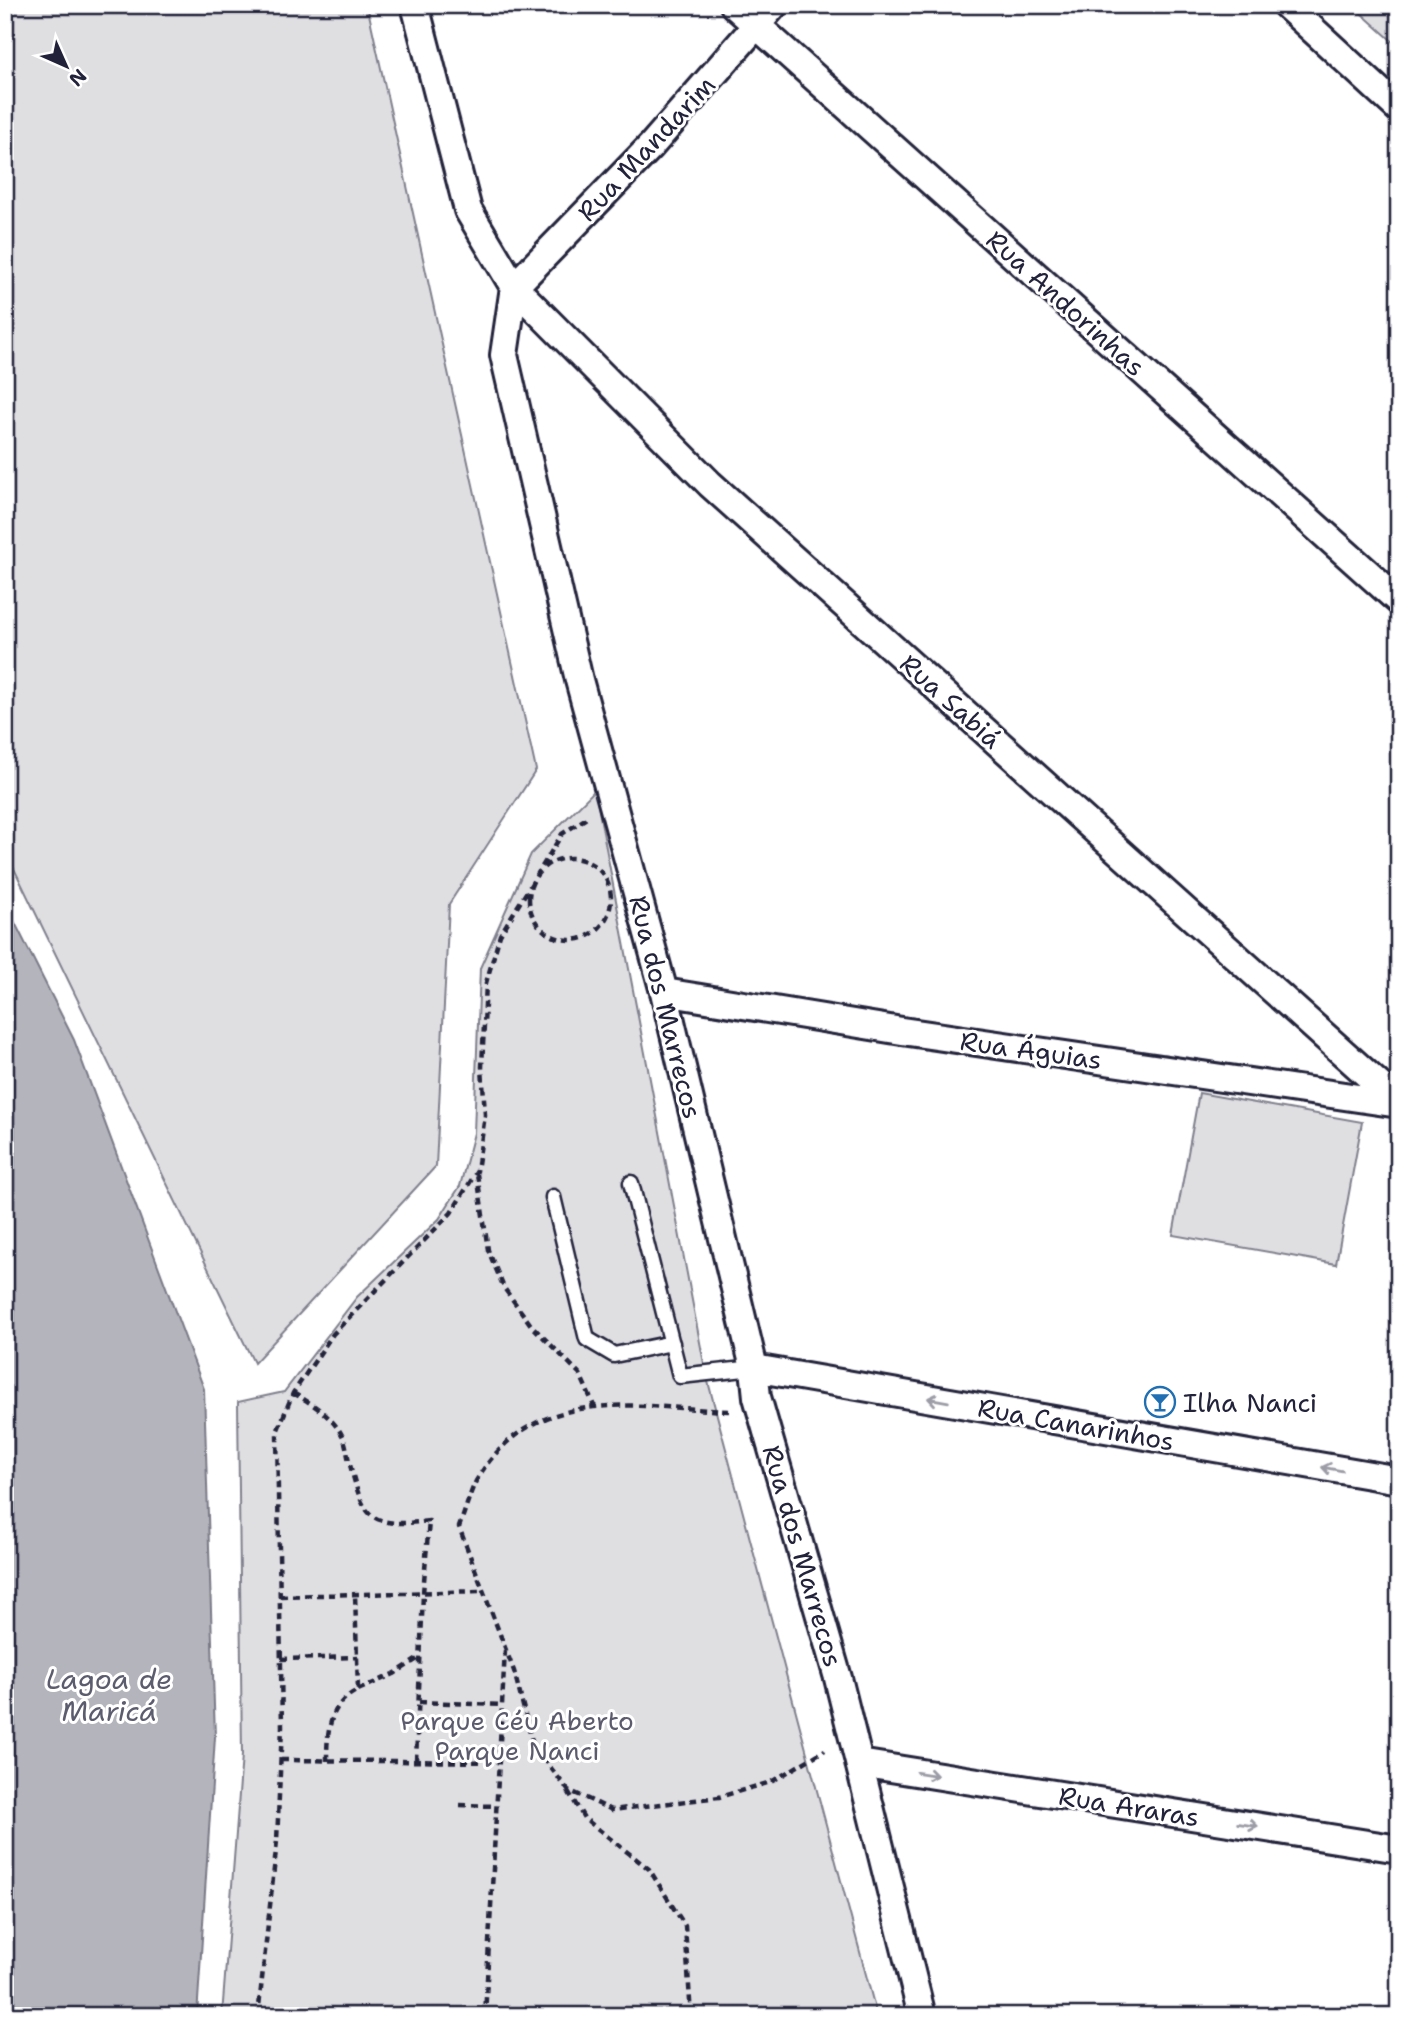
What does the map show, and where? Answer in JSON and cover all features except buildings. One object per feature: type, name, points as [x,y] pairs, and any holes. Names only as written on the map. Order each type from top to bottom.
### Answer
[{"type":"street","points":[[415,5],[468,210],[514,287]]},
{"type":"street","name":"Rua Andorinhas","points":[[734,5],[1399,601]]},
{"type":"street","name":"Rua Mandarim","points":[[514,287],[651,146],[774,5]]},
{"type":"street","points":[[1286,5],[1399,109]]},
{"type":"street","name":"Rua dos Marrecos","points":[[514,287],[504,355],[579,680],[664,992],[754,1368],[762,1413],[859,1763],[922,2016]]},
{"type":"street","name":"Rua Sabiá","points":[[514,287],[710,484],[1399,1103]]},
{"type":"street","name":"Rua Águias","points":[[664,992],[902,1031],[1399,1103]]},
{"type":"street","name":"Rua Canarinhos","points":[[754,1368],[1399,1480]]},
{"type":"street","name":"Rua Araras","points":[[859,1763],[1399,1849]]},
{"type":"lane","points":[[631,1183],[680,1376],[754,1368]]},
{"type":"lane","points":[[553,1197],[587,1339],[614,1355],[671,1343]]},
{"type":"path","points":[[594,1406],[580,1374],[531,1325],[504,1288],[488,1250],[480,1209],[477,1171],[485,1115],[482,1067],[486,983],[500,935],[562,834],[588,817],[614,808]]},
{"type":"path","points":[[567,858],[592,864],[608,884],[610,910],[604,922],[584,938],[571,940],[544,932],[534,921],[529,909],[532,881],[553,861],[567,858]]},
{"type":"path","points":[[258,2016],[277,1841],[281,1760],[277,1432],[293,1393],[333,1334],[451,1213],[477,1171]]},
{"type":"path","points":[[293,1393],[330,1418],[343,1436],[360,1503],[377,1520],[394,1525],[429,1521],[416,1761]]},
{"type":"path","points":[[691,2016],[685,1926],[649,1869],[584,1818],[568,1790],[533,1745],[505,1647],[459,1527],[476,1481],[508,1441],[549,1414],[594,1406],[762,1413]]},
{"type":"path","points":[[280,1596],[484,1591]]},
{"type":"path","points":[[355,1594],[358,1690]]},
{"type":"path","points":[[485,2016],[505,1647]]},
{"type":"path","points":[[281,1658],[358,1657]]},
{"type":"path","points":[[327,1760],[327,1739],[337,1705],[358,1690],[394,1674],[420,1657]]},
{"type":"path","points":[[419,1702],[502,1705]]},
{"type":"path","points":[[568,1790],[612,1810],[719,1797],[771,1782],[804,1765],[850,1733]]},
{"type":"path","points":[[281,1760],[499,1762]]},
{"type":"path","points":[[460,1805],[496,1806]]},
{"type":"green space","points":[[5,5],[367,5],[536,770],[449,904],[436,1166],[254,1363],[5,850]]},
{"type":"green space","points":[[1352,5],[1399,5],[1399,47]]},
{"type":"green space","name":"Parque Céu Aberto Parque Nanci","points":[[595,790],[706,1374],[877,2016],[222,2016],[242,1755],[238,1402],[284,1392],[357,1297],[439,1219],[460,1186],[474,1133],[480,968],[531,854]]},
{"type":"green space","points":[[1199,1093],[1362,1122],[1336,1264],[1173,1235]]},
{"type":"water","name":"Lagoa de Maricá","points":[[5,903],[74,1040],[204,1389],[215,1737],[197,2016],[5,2016]]},
{"type":"place","name":"Ilha Nanci","points":[[1160,1402]]}]
